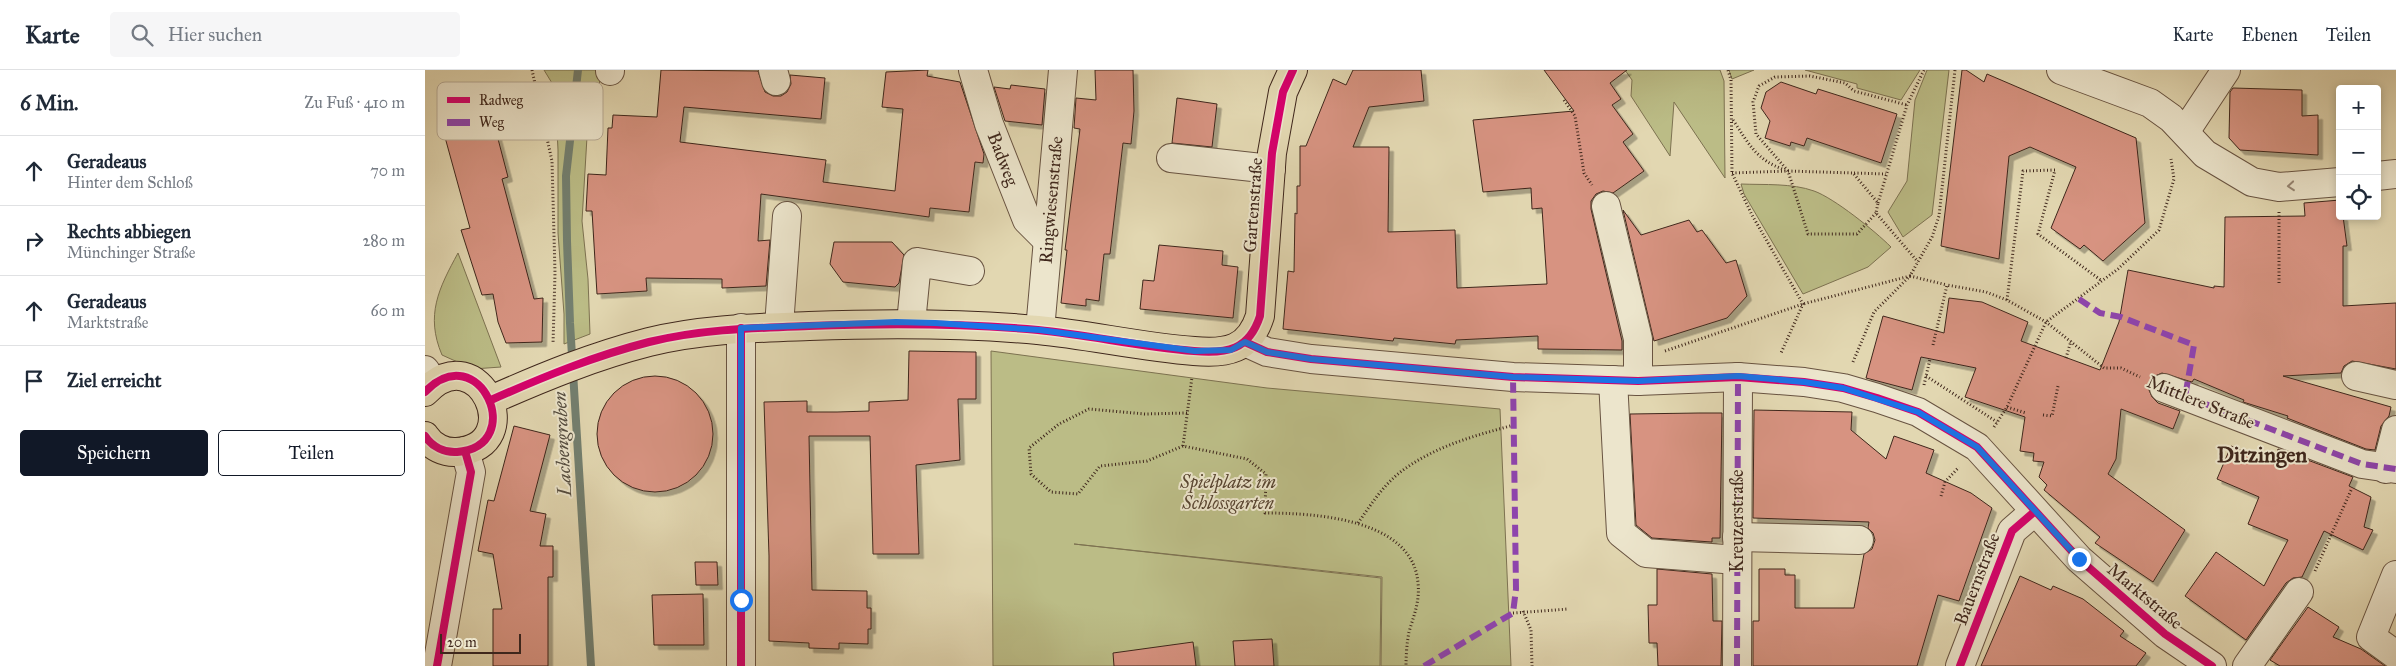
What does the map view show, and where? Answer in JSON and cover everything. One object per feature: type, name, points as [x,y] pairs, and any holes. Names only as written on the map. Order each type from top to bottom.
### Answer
[{"type":"main road","name":"Gartenstraße","points":[[1245,342],[1255,331],[1260,316],[1271,169],[1283,92],[1293,70]]},
{"type":"main road","points":[[491,400],[553,372],[598,356],[651,342],[741,328],[911,323],[1040,330],[1195,351],[1231,350],[1245,342]]},
{"type":"main road","points":[[426,440],[445,451],[465,451],[477,446],[486,437],[492,426],[493,413],[491,400],[484,388],[473,380],[459,376],[428,382]]},
{"type":"street","name":"Badweg","points":[[973,70],[989,124],[1027,220],[1047,240]]},
{"type":"street","name":"Ringwiesenstraße","points":[[1040,330],[1063,70]]},
{"type":"street","points":[[2061,70],[2150,103],[2178,125],[2205,154],[2252,182],[2279,187],[2336,182]]},
{"type":"street","points":[[2178,125],[2226,70]]},
{"type":"street","points":[[1171,158],[1271,169]]},
{"type":"street","points":[[2381,176],[2396,174]]},
{"type":"street","points":[[1606,206],[1638,339],[1626,381],[1621,533],[1646,553],[1859,540]]},
{"type":"street","points":[[779,326],[787,216]]},
{"type":"street","points":[[911,323],[917,262],[970,271]]},
{"type":"street","points":[[741,328],[741,666]]},
{"type":"street","name":"Marktstraße","points":[[1245,342],[1267,352],[1311,359],[1513,377],[1626,381],[1738,376],[1843,388],[1877,398],[1918,412],[1977,447],[2034,512],[2093,571],[2165,634],[2212,666]]},
{"type":"street","name":"Kreuzerstraße","points":[[1737,666],[1738,376]]},
{"type":"street","points":[[2356,376],[2396,384]]},
{"type":"street","name":"Mittlere Straße","points":[[2164,388],[2381,467]]},
{"type":"street","points":[[2381,467],[2396,430]]},
{"type":"street","points":[[437,666],[471,472],[465,451]]},
{"type":"street","name":"Bauernstraße","points":[[1960,666],[2011,532],[2034,512]]},
{"type":"street","points":[[2396,575],[2371,637],[2396,655]]},
{"type":"street","points":[[2247,666],[2299,592]]},
{"type":"path","points":[[1728,70],[1731,80],[1733,173],[1752,215],[1803,304]]},
{"type":"path","points":[[1907,105],[1854,92],[1845,83],[1810,76],[1775,77],[1759,86],[1753,102],[1755,134],[1787,171],[1808,234],[1857,234],[1876,212],[1907,105],[1925,70]]},
{"type":"path","points":[[1843,388],[1874,312],[1911,276],[1932,237],[1939,216],[1955,70]]},
{"type":"path","points":[[1564,100],[1575,116],[1584,173],[1606,206]]},
{"type":"path","points":[[1732,118],[1753,149],[1768,164],[1787,171]]},
{"type":"path","points":[[1926,376],[1997,422],[2007,407],[2046,322],[2102,281],[2159,230],[2174,179],[2167,125],[2178,125]]},
{"type":"path","points":[[548,140],[552,161],[555,273],[553,334]]},
{"type":"path","points":[[2007,300],[2023,171],[2055,170],[2038,234],[2102,281]]},
{"type":"path","points":[[1733,173],[1787,171],[1886,174]]},
{"type":"path","points":[[1853,173],[1878,203]]},
{"type":"path","points":[[2279,187],[2279,284]]},
{"type":"path","points":[[1876,212],[1918,262]]},
{"type":"path","points":[[1626,381],[1664,351],[1803,304],[1911,276]]},
{"type":"path","points":[[1933,345],[1947,285]]},
{"type":"path","points":[[1770,379],[1803,304]]},
{"type":"path","points":[[2065,358],[2071,341]]},
{"type":"path","points":[[1183,446],[1195,351]]},
{"type":"path","points":[[2043,415],[2052,416],[2058,386]]},
{"type":"path","points":[[2007,407],[2026,413]]},
{"type":"path","points":[[1187,414],[1145,414],[1089,409],[1059,424],[1029,448],[1031,474],[1051,492],[1078,494],[1100,466],[1147,461],[1183,446],[1247,459],[1266,474],[1265,513],[1295,513],[1358,523],[1397,542],[1413,560],[1418,582],[1418,605],[1409,633],[1406,666]]},
{"type":"path","points":[[1358,523],[1379,493],[1406,468],[1463,438],[1514,425]]},
{"type":"path","points":[[2316,570],[2381,467]]},
{"type":"path","points":[[1513,613],[1567,609]]},
{"type":"path","points":[[1523,611],[1531,630],[1532,666]]},
{"type":"green space","points":[[544,70],[602,70],[600,82],[551,82]]},
{"type":"green space","points":[[1625,70],[1720,70],[1724,81],[1725,178],[1674,102],[1670,156],[1631,96],[1632,80]]},
{"type":"green space","points":[[1729,70],[1754,70],[1732,79]]},
{"type":"green space","points":[[1805,70],[1920,70],[1901,100],[1857,88],[1857,84]]},
{"type":"green space","points":[[1927,70],[1949,70],[1932,215],[1903,237],[1888,212],[1907,181],[1915,100]]},
{"type":"green space","points":[[558,140],[587,140],[582,221],[588,279],[590,334],[564,344],[564,314],[558,233]]},
{"type":"green space","points":[[1741,184],[1787,186],[1814,191],[1865,224],[1891,247],[1868,267],[1803,294],[1744,194]]},
{"type":"green space","points":[[458,253],[501,367],[473,369],[442,355],[437,341],[435,314],[440,290]]},
{"type":"green space","name":"Spielplatz im Schlossgarten","points":[[991,351],[1267,388],[1500,409],[1511,666],[1381,666],[1382,577],[1074,544],[1381,578],[1380,666],[993,666]]},
{"type":"building","points":[[661,70],[758,71],[765,92],[773,96],[781,96],[787,92],[791,84],[790,75],[825,78],[821,119],[684,107],[680,142],[826,160],[823,182],[895,191],[903,109],[882,107],[886,72],[928,70],[927,76],[960,82],[984,154],[983,163],[975,162],[969,212],[930,208],[929,217],[761,194],[758,241],[770,240],[766,286],[722,288],[722,279],[646,278],[647,291],[597,294],[592,211],[586,211],[588,174],[606,175],[608,128],[612,128],[613,115],[657,117]]},
{"type":"building","points":[[1095,70],[1133,70],[1134,111],[1131,144],[1123,143],[1110,254],[1104,254],[1099,301],[1086,299],[1086,306],[1061,303],[1067,250],[1065,250],[1080,129],[1074,128],[1076,98],[1096,100]]},
{"type":"building","points":[[1353,70],[1421,70],[1424,101],[1369,107],[1353,147],[1389,147],[1388,232],[1455,230],[1457,288],[1547,284],[1542,208],[1532,209],[1531,188],[1483,192],[1473,120],[1574,111],[1544,70],[1627,70],[1610,83],[1621,99],[1612,105],[1633,134],[1623,142],[1644,171],[1613,193],[1603,191],[1596,194],[1591,201],[1591,209],[1622,341],[1622,350],[1538,349],[1538,336],[1456,340],[1455,344],[1394,338],[1393,341],[1283,329],[1288,271],[1294,272],[1295,213],[1297,214],[1297,186],[1300,186],[1300,146],[1306,146],[1333,79],[1346,85]]},
{"type":"building","points":[[1962,70],[1966,70],[1984,82],[1987,74],[2136,138],[2145,223],[2103,261],[2084,245],[2080,249],[2051,228],[2076,167],[2030,147],[2009,156],[1999,259],[1941,246]]},
{"type":"building","points":[[1781,82],[1816,94],[1818,89],[1897,114],[1881,163],[1807,138],[1804,146],[1791,142],[1790,146],[1765,138],[1770,121],[1761,108],[1766,92]]},
{"type":"building","points":[[1011,85],[1045,89],[1042,125],[1005,121],[994,87],[1010,89]]},
{"type":"building","points":[[2233,88],[2302,90],[2302,116],[2318,115],[2318,155],[2240,150],[2229,138],[2230,92]]},
{"type":"building","points":[[1177,98],[1217,104],[1212,147],[1172,143]]},
{"type":"building","points":[[446,140],[498,140],[508,177],[502,179],[534,299],[543,298],[542,342],[506,343],[498,322],[493,294],[482,295],[461,230],[470,228]]},
{"type":"building","points":[[2336,200],[2336,220],[2344,220],[2347,246],[2343,246],[2343,306],[2396,303],[2396,369],[2352,361],[2344,366],[2341,373],[2283,376],[2391,407],[2389,416],[2381,426],[2375,450],[2366,449],[2287,418],[2288,416],[2243,402],[2244,400],[2194,379],[2192,382],[2162,373],[2155,376],[2149,383],[2152,397],[2158,403],[2180,411],[2173,429],[2121,409],[2116,459],[2108,474],[2185,530],[2153,582],[2095,543],[2100,537],[2044,490],[2047,485],[2039,477],[2044,462],[2033,461],[2034,453],[2020,451],[2025,417],[1965,397],[1976,368],[1921,357],[1912,390],[1866,378],[1883,316],[1944,333],[1949,298],[1982,302],[2028,322],[2021,341],[2100,370],[2119,322],[2128,270],[2214,288],[2214,286],[2224,287],[2225,217],[2305,216],[2304,203]]},
{"type":"building","points":[[1623,210],[1641,235],[1689,220],[1697,232],[1702,230],[1726,263],[1736,260],[1747,296],[1727,318],[1654,341]]},
{"type":"building","points":[[834,242],[892,242],[904,255],[899,283],[895,287],[843,282],[830,264]]},
{"type":"building","points":[[1159,245],[1223,251],[1222,265],[1238,267],[1233,318],[1140,309],[1143,280],[1154,281]]},
{"type":"building","points":[[909,351],[976,352],[976,399],[958,399],[960,460],[916,465],[919,554],[873,554],[870,436],[809,436],[812,590],[867,591],[867,608],[871,608],[871,629],[868,629],[868,644],[839,643],[839,649],[809,648],[809,643],[769,641],[769,556],[764,402],[807,401],[807,412],[837,412],[869,411],[869,402],[908,400]]},
{"type":"building","points":[[655,376],[677,380],[696,393],[709,412],[713,434],[709,456],[696,475],[677,488],[655,492],[633,488],[614,475],[601,456],[597,434],[601,412],[614,393],[633,380]]},
{"type":"building","points":[[1754,410],[1852,412],[1851,430],[1886,459],[1894,436],[1934,450],[1926,473],[1971,493],[1992,508],[1959,601],[1938,595],[1917,666],[1753,666],[1753,621],[1759,621],[1759,569],[1785,569],[1785,575],[1795,575],[1795,608],[1854,608],[1864,554],[1872,549],[1875,540],[1873,533],[1868,528],[1869,522],[1753,518]]},
{"type":"building","points":[[1722,413],[1720,538],[1712,538],[1712,542],[1652,538],[1636,525],[1630,414]]},
{"type":"building","points":[[514,426],[550,435],[530,511],[546,514],[540,546],[553,546],[553,577],[548,577],[548,666],[493,666],[493,609],[502,609],[493,554],[478,551],[488,500],[494,501]]},
{"type":"building","points":[[2231,446],[2274,464],[2278,449],[2353,477],[2349,486],[2371,497],[2364,527],[2373,530],[2363,550],[2324,531],[2302,577],[2293,578],[2286,583],[2246,640],[2185,596],[2216,552],[2264,586],[2288,540],[2248,524],[2259,497],[2217,479]]},
{"type":"building","points":[[695,562],[717,562],[718,585],[696,585]]},
{"type":"building","points":[[1657,569],[1712,574],[1713,621],[1722,621],[1721,666],[1658,666],[1657,643],[1649,643],[1648,605],[1657,605]]},
{"type":"building","points":[[2020,576],[2051,590],[2053,586],[2083,599],[2124,631],[2120,636],[2146,653],[2136,666],[1981,666]]},
{"type":"building","points":[[703,594],[704,645],[654,645],[652,595]]},
{"type":"building","points":[[2308,607],[2339,627],[2333,637],[2361,649],[2385,666],[2280,666],[2270,660]]},
{"type":"building","points":[[1272,639],[1274,666],[1235,666],[1233,641]]},
{"type":"building","points":[[1193,642],[1196,666],[1114,666],[1113,653]]},
{"type":"waterway","name":"Lachengraben","points":[[577,82],[578,70]]},
{"type":"waterway","name":"Lachengraben","points":[[570,140],[566,176],[570,323],[591,666]]},
{"type":"marked path","points":[[2079,299],[2100,313],[2121,317],[2194,345],[2185,397]]},
{"type":"marked path","points":[[1424,666],[1513,613],[1516,589],[1513,377]]},
{"type":"marked path","points":[[1737,666],[1738,377]]},
{"type":"marked path","points":[[2164,388],[2362,464],[2396,469]]},
{"type":"cycle path","points":[[491,400],[530,383],[608,354],[649,342],[689,334],[729,330],[866,324],[923,324],[1038,330],[1155,347],[1206,352],[1217,352],[1235,347],[1243,343],[1250,336],[1260,316],[1272,153],[1283,92],[1293,70]]},
{"type":"cycle path","points":[[741,328],[741,666]]},
{"type":"cycle path","points":[[1245,342],[1267,352],[1311,359],[1513,377],[1638,381],[1738,377],[1804,382],[1843,388],[1877,398],[1918,412],[1977,447],[2079,559],[2165,634],[2212,666]]},
{"type":"cycle path","points":[[425,392],[445,378],[463,376],[478,384],[488,398],[493,415],[490,432],[479,445],[457,452],[439,448],[425,436]]},
{"type":"cycle path","points":[[437,666],[471,472],[465,451]]},
{"type":"cycle path","points":[[1960,666],[2012,531],[2034,512]]},
{"type":"district","name":"Ditzingen","points":[[2262,454]]},
{"type":"route","points":[[741,600],[743,356],[741,328],[896,322],[1040,330],[1195,351],[1231,350],[1245,342],[1267,352],[1311,359],[1513,377],[1638,381],[1738,376],[1804,382],[1843,388],[1918,412],[1977,447],[2034,512],[2079,559]]}]
